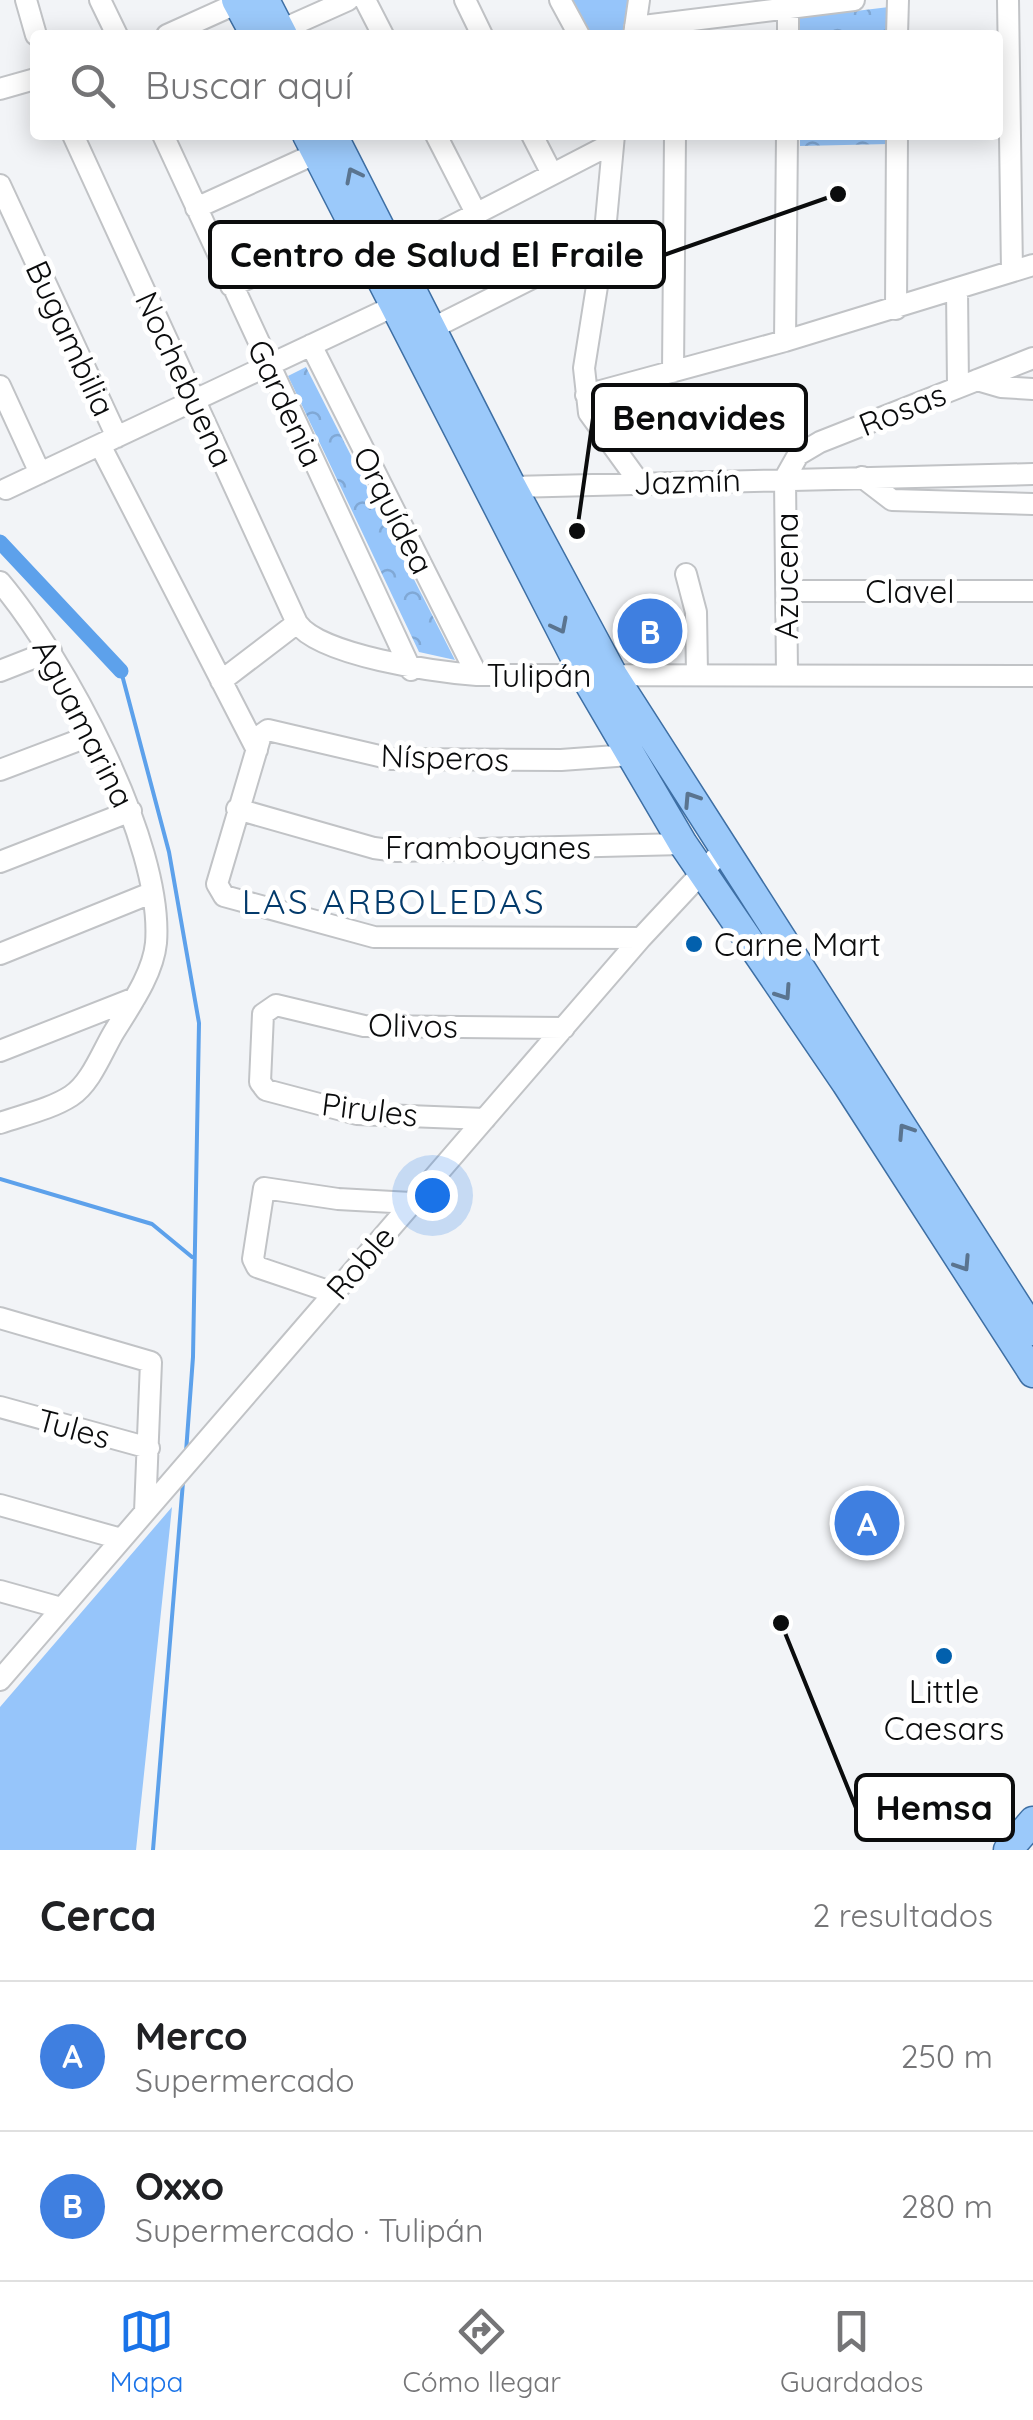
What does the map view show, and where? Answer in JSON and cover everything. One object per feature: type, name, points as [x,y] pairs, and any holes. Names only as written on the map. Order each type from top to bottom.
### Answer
[{"type":"main road","points":[[247,1],[271,30]]},
{"type":"main road","points":[[319,141],[358,230],[406,301],[541,565],[724,849],[1000,1300],[1033,1373]]},
{"type":"main road","points":[[319,141],[394,256],[406,301]]},
{"type":"main road","points":[[422,333],[512,487],[584,676],[683,844],[1000,1300],[1033,1331]]},
{"type":"main road","points":[[1008,1850],[1033,1821]]},
{"type":"street","points":[[26,0],[35,30]]},
{"type":"street","points":[[100,0],[115,30]]},
{"type":"street","points":[[280,30],[348,0]]},
{"type":"street","points":[[365,0],[381,30]]},
{"type":"street","points":[[465,0],[480,30]]},
{"type":"street","points":[[560,0],[575,30]]},
{"type":"street","points":[[635,30],[639,0]]},
{"type":"street","points":[[676,29],[788,4],[854,0]]},
{"type":"street","points":[[897,30],[898,0]]},
{"type":"street","points":[[1008,0],[1012,271]]},
{"type":"street","points":[[179,30],[247,1]]},
{"type":"street","points":[[788,4],[788,30]]},
{"type":"street","points":[[0,89],[30,80]]},
{"type":"street","name":"Nochebuena","points":[[75,140],[296,623]]},
{"type":"street","name":"Gardenia","points":[[164,140],[411,670]]},
{"type":"street","points":[[439,140],[476,213]]},
{"type":"street","points":[[535,140],[551,172]]},
{"type":"street","points":[[394,256],[612,140]]},
{"type":"street","points":[[614,140],[604,242],[584,368],[586,395],[597,429],[638,482]]},
{"type":"street","points":[[673,372],[675,140]]},
{"type":"street","points":[[786,341],[787,140]]},
{"type":"street","points":[[896,308],[897,140]]},
{"type":"street","points":[[196,208],[319,141]]},
{"type":"street","name":"Bugambilia","points":[[0,185],[108,441],[222,681],[261,741]]},
{"type":"street","points":[[231,286],[358,230]]},
{"type":"street","points":[[422,333],[604,242]]},
{"type":"street","points":[[586,395],[786,341],[1033,265]]},
{"type":"street","points":[[956,289],[968,383],[1033,388]]},
{"type":"street","points":[[6,489],[406,301]]},
{"type":"street","name":"Orquídea","points":[[312,345],[477,675]]},
{"type":"street","name":"Rosas","points":[[785,478],[805,449],[1033,358]]},
{"type":"street","points":[[0,386],[40,473]]},
{"type":"street","name":"Jazmín","points":[[512,487],[1033,474]]},
{"type":"street","name":"Jazmín","points":[[862,477],[892,500],[1033,504]]},
{"type":"street","name":"Azucena","points":[[785,478],[787,674]]},
{"type":"street","points":[[686,574],[696,612],[697,674]]},
{"type":"street","name":"Aguamarina","points":[[0,582],[50,651],[130,810],[151,893],[156,941],[134,998],[76,1092],[0,1123]]},
{"type":"street","name":"Clavel","points":[[788,591],[1033,591]]},
{"type":"street","points":[[222,681],[296,623]]},
{"type":"street","name":"Tulipán","points":[[296,623],[310,636],[411,670],[477,675],[1033,676]]},
{"type":"street","points":[[0,671],[50,651]]},
{"type":"street","name":"Nísperos","points":[[261,741],[272,729],[392,760],[561,760],[630,755]]},
{"type":"street","points":[[0,770],[94,734]]},
{"type":"street","points":[[261,741],[237,809],[218,888],[224,896],[374,937],[641,938]]},
{"type":"street","name":"Framboyanes","points":[[237,809],[397,851],[683,844]]},
{"type":"street","points":[[0,862],[130,810]]},
{"type":"street","name":"Roble","points":[[0,1680],[641,938],[724,849]]},
{"type":"street","points":[[0,954],[151,893]]},
{"type":"street","points":[[0,1050],[134,998]]},
{"type":"street","name":"Olivos","points":[[260,1082],[265,1010],[276,1005],[364,1026],[564,1028]]},
{"type":"street","name":"Pirules","points":[[260,1082],[266,1090],[341,1111],[485,1119]]},
{"type":"street","points":[[334,1292],[256,1266],[264,1188],[338,1200],[411,1203]]},
{"type":"street","points":[[0,1318],[150,1362],[145,1512]]},
{"type":"street","name":"Tules","points":[[0,1408],[149,1448]]},
{"type":"street","points":[[0,1505],[121,1539]]},
{"type":"street","points":[[0,1591],[62,1608]]},
{"type":"green space","points":[[569,0],[628,0],[623,30],[584,30]]},
{"type":"green space","points":[[889,7],[889,30],[799,30],[798,18]]},
{"type":"green space","points":[[800,140],[889,140],[889,144],[800,146]]},
{"type":"green space","points":[[306,367],[455,660],[419,652],[288,376]]},
{"type":"green space","points":[[172,1507],[136,1850],[0,1850],[0,1707]]},
{"type":"waterway","points":[[0,542],[121,671]]},
{"type":"waterway","points":[[121,671],[169,852],[199,1023],[193,1357],[186,1452]]},
{"type":"waterway","points":[[0,1179],[152,1224],[192,1257]]},
{"type":"waterway","points":[[153,1850],[183,1482]]},
{"type":"place","name":"Centro de Salud El Fraile","points":[[838,194]]},
{"type":"place","name":"Benavides","points":[[577,531]]},
{"type":"place","name":"Oxxo","points":[[650,631]]},
{"type":"place","name":"Carne Mart","points":[[694,944]]},
{"type":"place","name":"Merco","points":[[867,1523]]},
{"type":"place","name":"Hemsa","points":[[781,1623]]},
{"type":"place","name":"Little Caesars","points":[[944,1656]]},
{"type":"district","name":"LAS ARBOLEDAS","points":[[394,901]]}]
